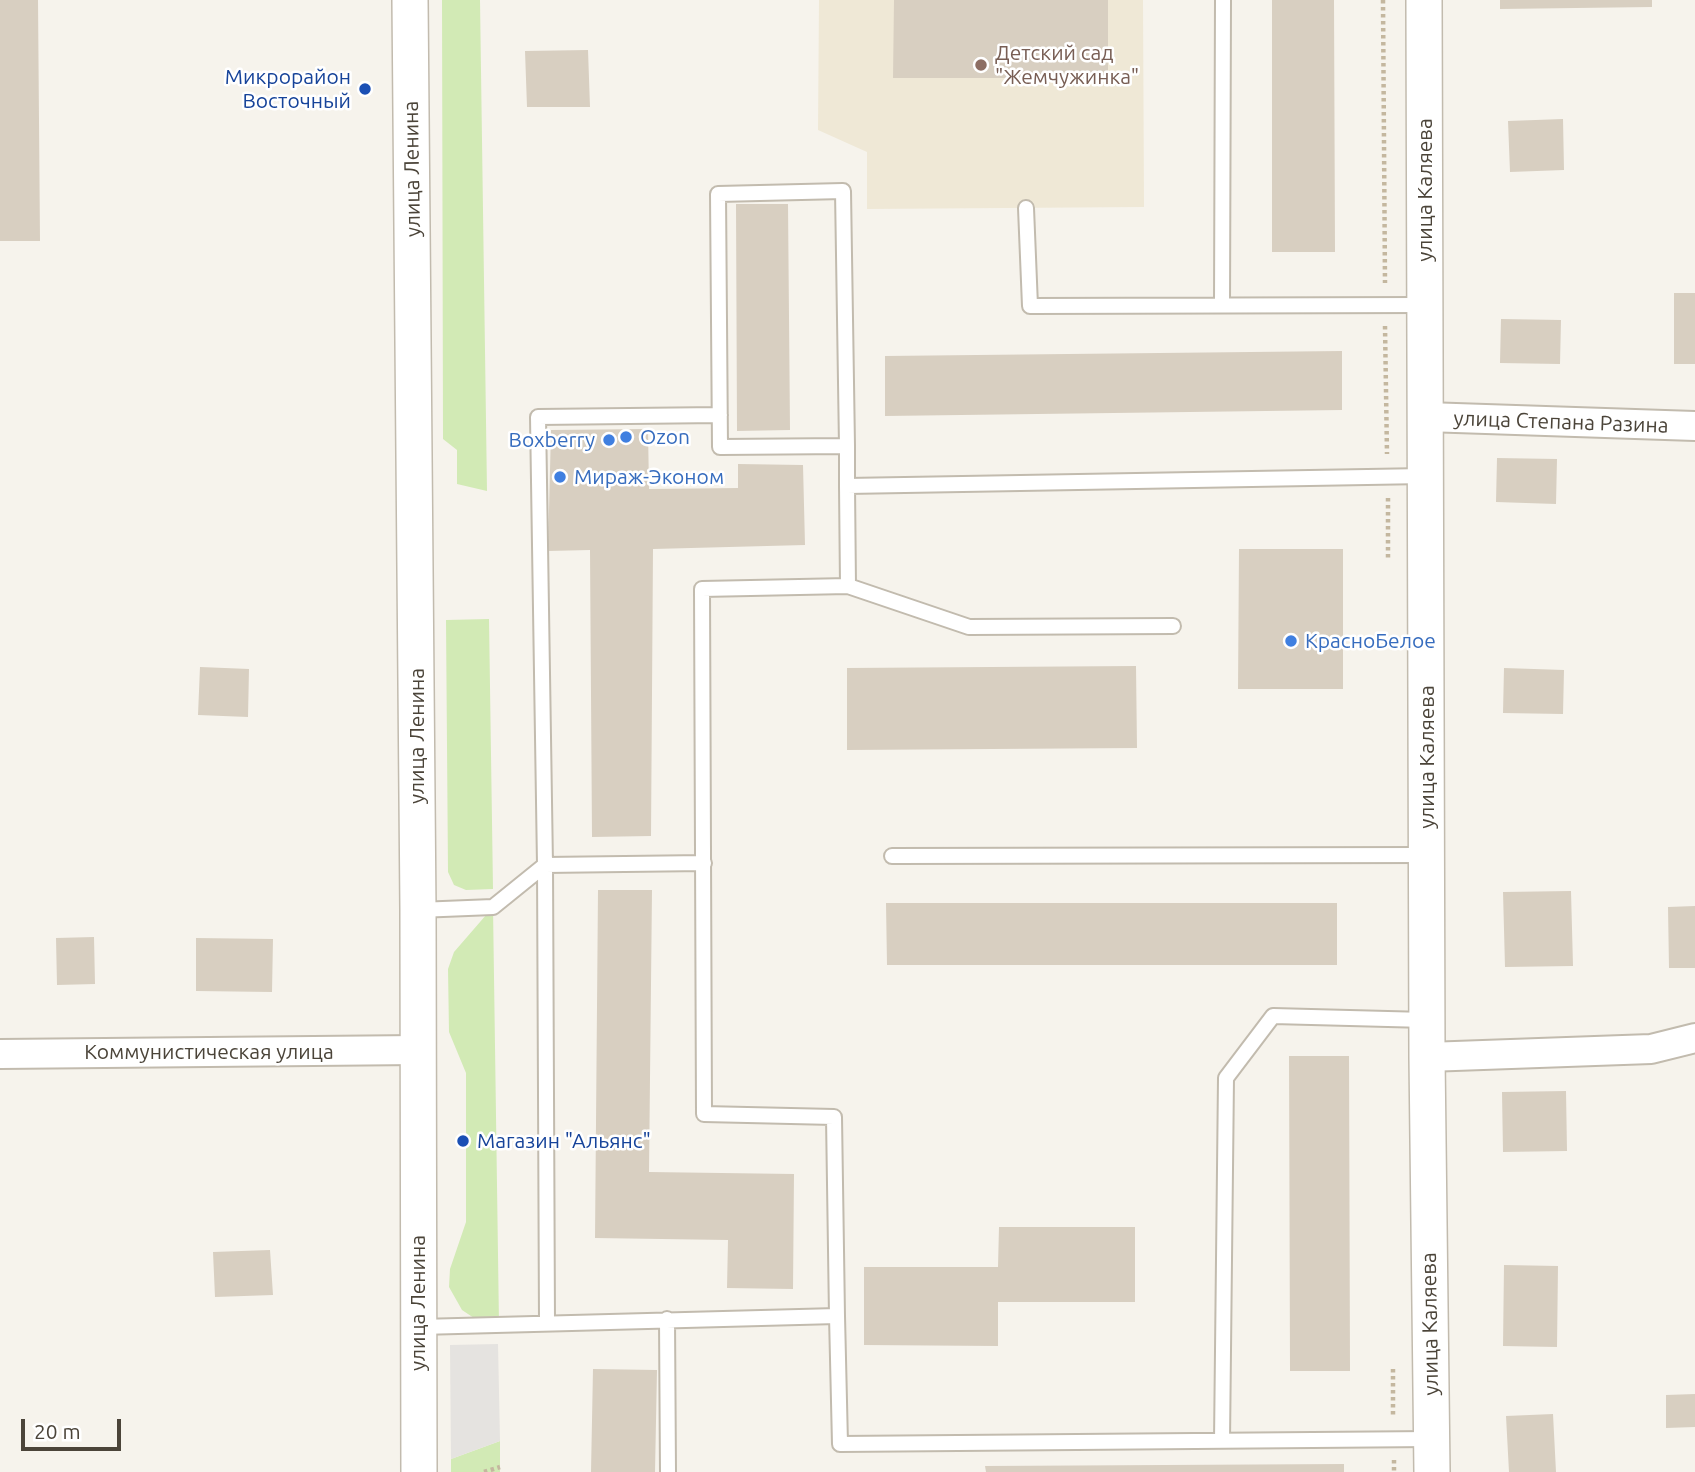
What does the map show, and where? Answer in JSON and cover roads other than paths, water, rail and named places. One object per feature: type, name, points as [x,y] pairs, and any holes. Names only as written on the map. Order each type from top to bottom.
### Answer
[{"type":"street","name":"улица Ленина","points":[[410,0],[418,910],[419,1472]]},
{"type":"street","name":"улица Каляева","points":[[1424,0],[1427,1057],[1432,1456]]},
{"type":"street","name":"улица Степана Разина","points":[[1426,417],[1695,426]]},
{"type":"street","points":[[1427,1057],[1651,1049],[1695,1038]]},
{"type":"street","name":"Коммунистическая улица","points":[[0,1054],[418,1050]]},
{"type":"lane","points":[[1222,305],[1223,0]]},
{"type":"lane","points":[[847,446],[720,447],[718,194],[843,191],[847,446],[848,586]]},
{"type":"lane","points":[[1026,208],[1030,306],[1426,305]]},
{"type":"lane","points":[[547,1324],[545,865],[538,417],[720,415]]},
{"type":"lane","points":[[847,486],[1426,476]]},
{"type":"lane","points":[[1172,626],[969,627],[848,586],[702,589],[704,1114],[834,1117],[840,1444],[1222,1441],[1432,1456]]},
{"type":"lane","points":[[892,856],[1427,855]]},
{"type":"lane","points":[[418,910],[493,907],[545,865],[704,863]]},
{"type":"lane","points":[[1222,1441],[1226,1079],[1273,1016],[1427,1020]]},
{"type":"lane","points":[[418,1327],[837,1316]]},
{"type":"lane","points":[[667,1319],[668,1472]]},
{"type":"place","name":"Детский сад \"Жемчужинка\"","points":[[981,65]]},
{"type":"place","name":"Микрорайон Восточный","points":[[365,89]]},
{"type":"place","name":"Ozon","points":[[626,437]]},
{"type":"place","name":"Boxberry","points":[[609,440]]},
{"type":"place","name":"Мираж-Эконом","points":[[560,477]]},
{"type":"place","name":"КрасноБелое","points":[[1291,641]]},
{"type":"place","name":"Магазин \"Альянс\"","points":[[463,1141]]}]
